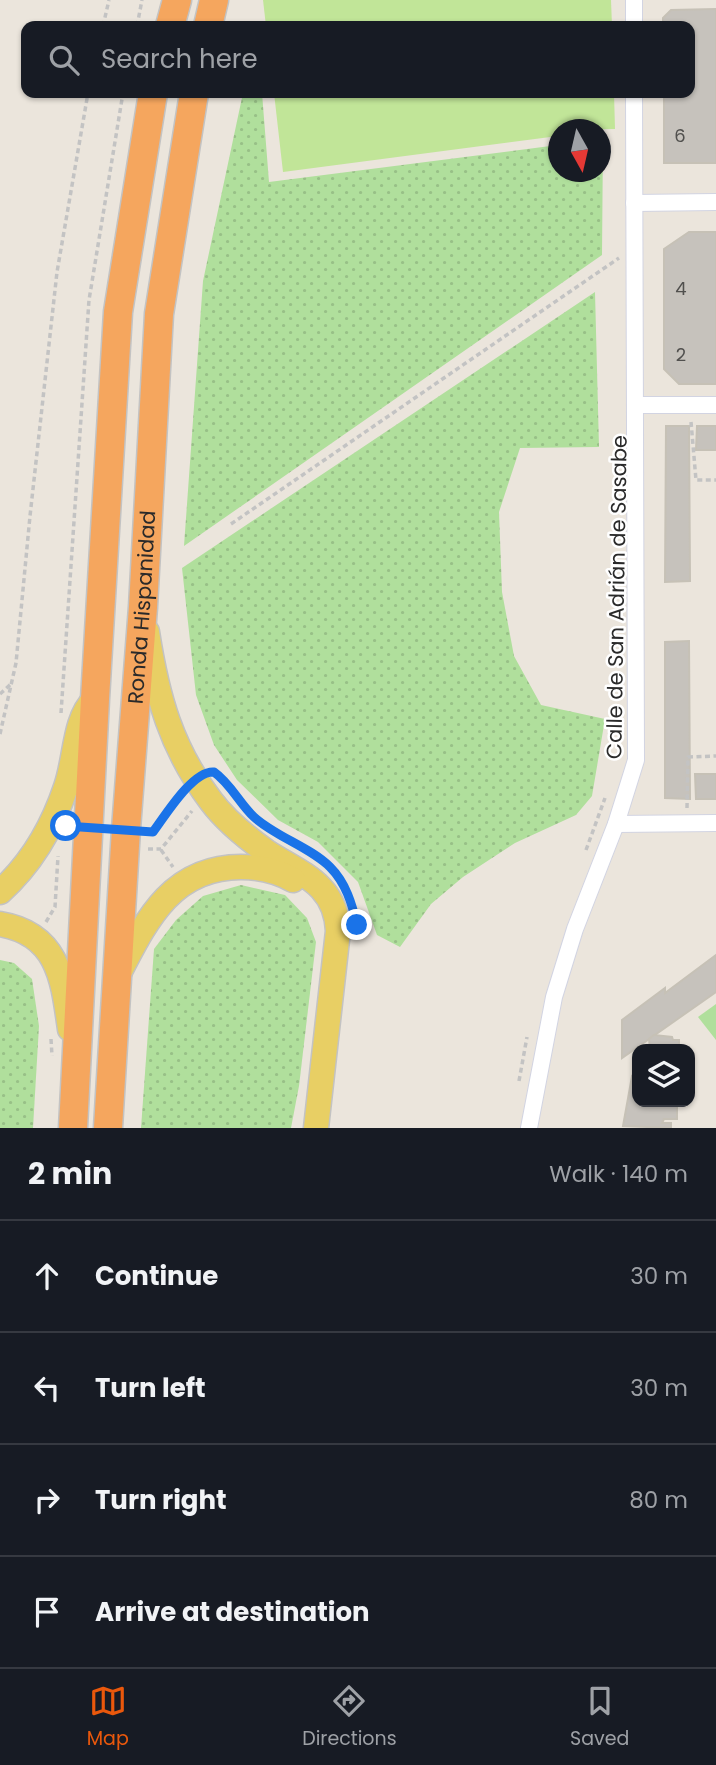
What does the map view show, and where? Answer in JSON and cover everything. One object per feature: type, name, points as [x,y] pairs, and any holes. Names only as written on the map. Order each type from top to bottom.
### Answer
[{"type":"highway","points":[[165,21],[167,0]]},
{"type":"highway","points":[[171,21],[177,0]]},
{"type":"highway","points":[[209,21],[214,0]]},
{"type":"highway","name":"Ronda Hispanidad","points":[[73,1125],[118,312],[152,98]]},
{"type":"highway","name":"Ronda Hispanidad","points":[[108,1126],[126,829],[144,607],[159,314],[193,98]]},
{"type":"main road","points":[[144,607],[157,687],[166,720],[196,779],[226,819],[255,843],[314,881],[331,901],[338,921],[316,1128]]},
{"type":"main road","points":[[0,892],[31,857],[48,827],[66,787],[81,718],[95,699]]},
{"type":"main road","points":[[117,975],[153,912],[174,890],[198,875],[232,867],[269,870],[303,886],[326,915],[336,946]]},
{"type":"main road","points":[[0,925],[15,927],[32,935],[48,950],[61,974],[76,1075]]},
{"type":"street","points":[[634,0],[634,21]]},
{"type":"street","name":"Calle de San Adrián de Sasabe","points":[[529,1128],[554,997],[575,929],[616,824],[636,760],[634,98]]},
{"type":"street","points":[[634,203],[716,202]]},
{"type":"street","points":[[635,405],[716,405]]},
{"type":"street","points":[[616,824],[716,823]]},
{"type":"path","points":[[104,21],[109,0]]},
{"type":"path","points":[[138,21],[142,0]]},
{"type":"path","points":[[0,734],[16,663],[57,272],[87,98]]},
{"type":"path","points":[[61,715],[89,300],[122,98]]},
{"type":"path","points":[[616,248],[616,274]]},
{"type":"path","points":[[232,524],[634,249]]},
{"type":"path","points":[[691,418],[696,480],[716,480]]},
{"type":"path","points":[[0,694],[12,683]]},
{"type":"path","points":[[687,823],[688,757],[716,756]]},
{"type":"path","points":[[126,829],[153,832],[196,779]]},
{"type":"path","points":[[584,854],[605,798]]},
{"type":"path","points":[[32,935],[53,914],[55,907],[60,832],[48,827]]},
{"type":"path","points":[[517,1092],[529,1030]]},
{"type":"green space","points":[[263,0],[611,0],[612,21],[265,21]]},
{"type":"green space","points":[[242,98],[262,98],[269,182],[548,146],[548,182],[603,182],[602,255],[184,546],[203,281]]},
{"type":"green space","points":[[275,98],[614,98],[615,129],[611,129],[611,119],[548,119],[548,137],[283,172]]},
{"type":"green space","points":[[595,292],[599,447],[520,448],[499,512],[502,592],[514,656],[541,705],[605,719],[592,796],[576,815],[515,843],[463,877],[431,904],[400,947],[377,935],[358,882],[318,842],[278,820],[237,780],[214,745],[196,695],[182,568]]},
{"type":"green space","points":[[241,885],[285,895],[307,918],[316,942],[299,1086],[291,1128],[141,1128],[154,949],[176,920],[203,896]]},
{"type":"green space","points":[[0,960],[14,963],[32,979],[39,1026],[33,1128],[0,1128]]},
{"type":"green space","points":[[716,1004],[716,1040],[698,1017]]},
{"type":"building","points":[[716,9],[716,163],[664,163],[664,98],[695,98],[695,21],[663,21],[671,10]]},
{"type":"building","points":[[689,232],[716,232],[716,384],[679,384],[664,369],[664,249]]},
{"type":"building","points":[[666,426],[689,426],[690,581],[665,582]]},
{"type":"building","points":[[697,426],[716,426],[716,450],[696,450]]},
{"type":"building","points":[[689,641],[690,799],[665,798],[665,642]]},
{"type":"building","points":[[695,774],[716,774],[716,799],[696,799]]},
{"type":"building","points":[[716,955],[716,992],[642,1044],[632,1044],[632,1051],[622,1058],[622,1020],[665,988],[665,993]]},
{"type":"building","points":[[654,1035],[672,1037],[673,1040],[679,1040],[679,1044],[650,1044],[649,1039]]},
{"type":"building","points":[[632,1076],[632,1107],[677,1107],[677,1119],[664,1119],[662,1123],[671,1123],[671,1128],[623,1126]]},
{"type":"route","points":[[66,826],[153,832],[192,782],[205,773],[214,772],[253,816],[330,866],[351,901],[357,925]]}]
